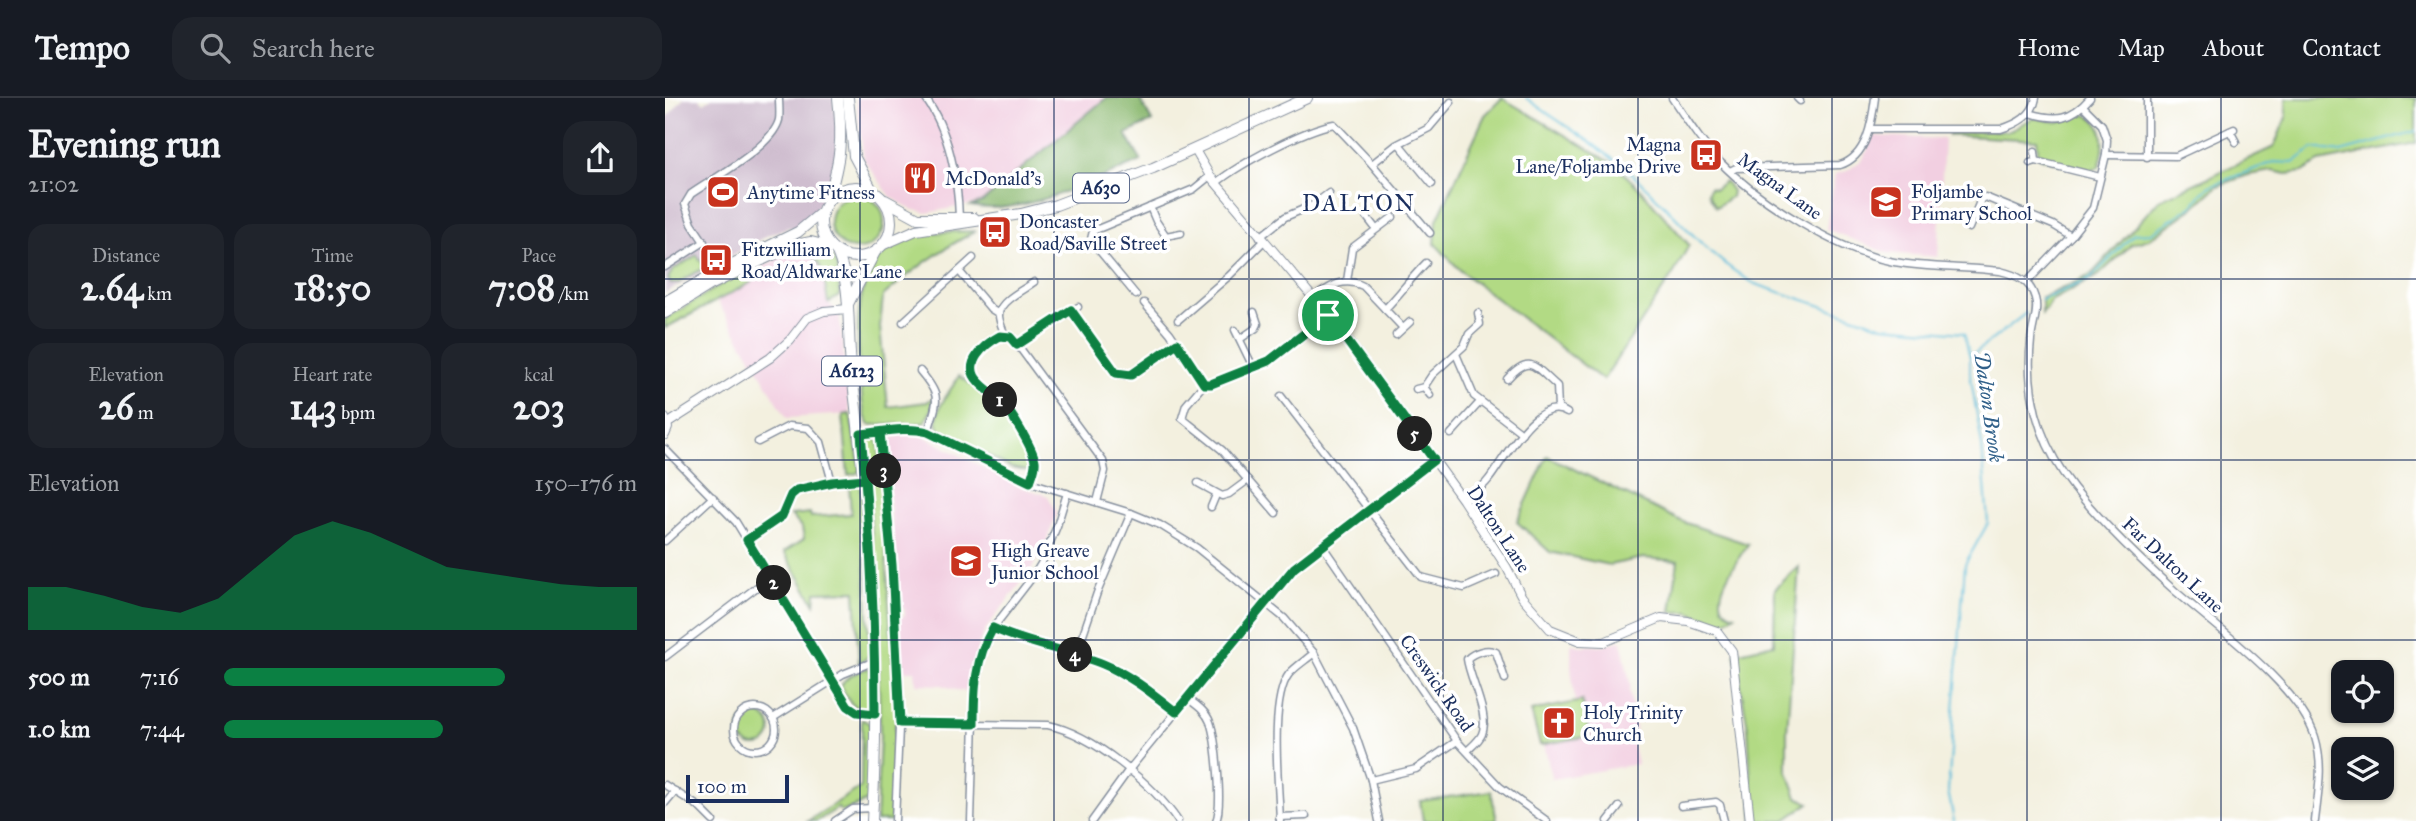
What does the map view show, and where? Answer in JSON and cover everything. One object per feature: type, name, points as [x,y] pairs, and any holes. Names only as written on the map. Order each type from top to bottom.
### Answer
[{"type":"main road","name":"A630","points":[[880,248],[916,230],[1031,212],[1056,205],[1195,150],[1307,98]]},
{"type":"main road","points":[[846,99],[854,156],[873,191]]},
{"type":"main road","points":[[834,249],[821,228],[825,206],[840,161],[846,99]]},
{"type":"main road","points":[[666,297],[798,232],[833,195],[848,188],[865,188],[873,191],[887,204],[891,219],[889,234],[848,307]]},
{"type":"main road","name":"A630","points":[[882,198],[918,218],[1003,217]]},
{"type":"main road","points":[[665,313],[710,285],[791,246],[811,242],[848,256],[859,257],[880,248]]},
{"type":"main road","name":"A6123","points":[[834,249],[844,270],[850,354],[865,479],[875,661],[871,821]]},
{"type":"street","points":[[665,267],[704,242],[692,224],[685,204],[691,194],[761,145],[779,120],[779,98]]},
{"type":"street","points":[[925,98],[938,120],[950,156],[959,218]]},
{"type":"street","name":"Magna Lane","points":[[1672,98],[1698,136],[1730,171],[1818,233],[1877,258],[2000,271],[2013,274],[2027,282]]},
{"type":"street","points":[[1730,171],[1735,168],[1840,166],[1854,158],[1870,129],[1875,98]]},
{"type":"street","points":[[1870,129],[2001,128],[2010,126],[2030,113],[2036,98]]},
{"type":"street","points":[[2030,113],[2046,118],[2076,113],[2089,98]]},
{"type":"street","points":[[2147,98],[2147,157]]},
{"type":"street","points":[[2027,282],[2071,236],[2093,208],[2106,155],[2106,133],[2102,125],[2083,106]]},
{"type":"street","points":[[1371,163],[1429,128],[1451,107]]},
{"type":"street","points":[[1136,295],[1093,243],[1091,235],[1098,227],[1194,189],[1271,150],[1334,124],[1430,233]]},
{"type":"street","points":[[2106,155],[2176,156],[2232,130],[2236,142]]},
{"type":"street","points":[[1399,144],[1432,184]]},
{"type":"street","name":"Dalton Lane","points":[[1195,150],[1213,179],[1328,315],[1463,500],[1507,568],[1522,597],[1550,629],[1580,641],[1604,642],[1661,618],[1707,626],[1720,634],[1732,651],[1750,821]]},
{"type":"street","points":[[2035,152],[2033,162],[2100,177]]},
{"type":"street","points":[[1178,320],[1229,276],[1285,217],[1313,205],[1329,193]]},
{"type":"street","points":[[1969,228],[1981,199],[1985,197],[2053,225],[2071,236]]},
{"type":"street","points":[[1150,207],[1167,236]]},
{"type":"street","points":[[1366,216],[1376,229]]},
{"type":"street","points":[[1347,281],[1351,250],[1393,217]]},
{"type":"street","points":[[1158,249],[1167,236],[1181,233]]},
{"type":"street","points":[[903,321],[973,258]]},
{"type":"street","points":[[1385,309],[1426,263]]},
{"type":"street","points":[[959,271],[991,309],[999,314],[1005,336]]},
{"type":"street","points":[[1313,298],[1333,284],[1347,281],[1363,286],[1403,328]]},
{"type":"street","points":[[999,314],[1005,303],[1034,282]]},
{"type":"street","name":"Far Dalton Lane","points":[[2027,282],[2036,299],[2030,371],[2036,415],[2051,456],[2074,488],[2114,534],[2280,683],[2297,704],[2314,735],[2320,755],[2321,773],[2315,821]]},
{"type":"street","points":[[1144,303],[1177,343],[1204,384]]},
{"type":"street","points":[[665,435],[666,421],[769,358],[814,314],[848,307]]},
{"type":"street","points":[[1017,345],[1078,307]]},
{"type":"street","points":[[1071,310],[1116,373],[1122,375],[1131,375],[1177,343]]},
{"type":"street","points":[[1240,340],[1256,328],[1258,324],[1254,312]]},
{"type":"street","points":[[1416,389],[1424,387],[1432,375],[1466,344],[1469,334],[1478,327],[1478,313]]},
{"type":"street","points":[[1276,513],[1222,450],[1182,418],[1186,405],[1204,384],[1211,384],[1269,361],[1328,315]]},
{"type":"street","points":[[1396,335],[1410,322]]},
{"type":"street","points":[[1235,330],[1253,367]]},
{"type":"street","points":[[1030,482],[1035,467],[1034,457],[1009,411],[979,383],[974,373],[974,359],[977,354],[996,338],[1005,336],[1010,337],[1017,345],[1103,461],[1105,471],[1097,502]]},
{"type":"street","points":[[1456,354],[1474,396],[1523,433]]},
{"type":"street","points":[[1522,354],[1523,365]]},
{"type":"street","points":[[1507,379],[1523,365],[1534,366],[1555,383],[1558,409]]},
{"type":"street","points":[[920,371],[933,386],[937,396],[928,432]]},
{"type":"street","points":[[1555,383],[1564,379]]},
{"type":"street","points":[[1424,387],[1430,396]]},
{"type":"street","points":[[1281,396],[1421,577],[1464,588],[1494,576],[1487,569]]},
{"type":"street","points":[[1451,434],[1480,402]]},
{"type":"street","points":[[1463,500],[1487,482],[1543,411],[1558,409],[1567,413]]},
{"type":"street","points":[[758,442],[789,426],[808,428],[821,442],[832,482]]},
{"type":"street","points":[[861,434],[911,429],[928,432],[1030,482],[1131,513],[1182,538],[1295,628],[1314,653],[1353,728],[1371,780],[1379,821]]},
{"type":"street","points":[[880,432],[892,565],[900,723],[895,821]]},
{"type":"street","points":[[665,449],[713,498],[747,540],[853,710],[875,714]]},
{"type":"street","points":[[1092,821],[1128,771],[1294,568],[1434,460]]},
{"type":"street","points":[[747,540],[782,516],[791,495],[797,490],[832,482],[865,479]]},
{"type":"street","points":[[1198,483],[1216,495],[1229,494],[1248,480]]},
{"type":"street","points":[[971,821],[975,685],[979,657],[993,628],[1042,562],[1067,494]]},
{"type":"street","points":[[1211,507],[1216,495]]},
{"type":"street","points":[[665,541],[713,498]]},
{"type":"street","points":[[1076,655],[1097,593],[1131,513]]},
{"type":"street","name":"Creswick Road","points":[[1322,545],[1457,741],[1500,787],[1547,821]]},
{"type":"street","points":[[665,657],[770,577]]},
{"type":"street","points":[[993,628],[1026,643],[1103,664],[1137,682],[1176,712]]},
{"type":"street","points":[[1467,751],[1481,737],[1484,717],[1467,659],[1472,654],[1490,650],[1496,652],[1505,679]]},
{"type":"street","points":[[1306,817],[1279,819],[1278,722],[1280,694],[1289,675],[1314,653]]},
{"type":"street","points":[[773,718],[834,681],[875,661]]},
{"type":"street","points":[[1188,698],[1205,714],[1212,732],[1220,804],[1216,821]]},
{"type":"street","points":[[759,709],[773,718],[774,736],[768,745],[751,750],[737,740],[734,724],[744,712],[759,709]]},
{"type":"street","points":[[900,723],[1059,727],[1096,744],[1162,800],[1178,821]]},
{"type":"street","points":[[1371,780],[1416,769],[1457,741]]},
{"type":"street","points":[[665,785],[698,806],[713,821]]},
{"type":"street","points":[[665,803],[674,791]]},
{"type":"street","points":[[1681,806],[1716,802],[1720,805],[1724,821]]},
{"type":"street","points":[[1608,821],[1619,807]]},
{"type":"street","points":[[835,821],[856,808],[872,808]]},
{"type":"shaded area","points":[[684,98],[699,98],[704,103],[712,98],[833,98],[838,135],[836,156],[826,192],[814,213],[796,229],[789,227],[768,235],[665,293],[665,120]]},
{"type":"shaded area","points":[[856,98],[1106,98],[982,202],[927,213],[911,209],[891,197],[864,160]]},
{"type":"shaded area","name":"Foljambe Primary School","points":[[1874,136],[1944,139],[1938,257],[1887,253],[1826,229],[1835,174],[1847,171],[1863,159]]},
{"type":"shaded area","points":[[795,250],[816,257],[821,265],[828,303],[839,313],[850,414],[787,418],[717,301],[751,282],[748,274]]},
{"type":"shaded area","name":"High Greave Junior School","points":[[908,434],[923,436],[1017,485],[1048,496],[1057,513],[1044,548],[1033,567],[988,626],[979,643],[970,692],[942,685],[916,684],[915,671],[901,671],[899,617],[905,616],[904,608],[898,607],[886,448],[889,438]]},
{"type":"shaded area","points":[[1621,640],[1631,688],[1636,731],[1630,733],[1637,764],[1552,779],[1544,744],[1589,736],[1582,701],[1575,702],[1571,644],[1606,645]]},
{"type":"green space","points":[[1106,98],[1139,98],[1152,121],[1126,134],[1141,161],[1035,202],[991,208],[971,206],[982,202]]},
{"type":"green space","points":[[1502,98],[1614,164],[1641,190],[1689,245],[1675,271],[1603,380],[1462,272],[1435,244],[1437,220],[1485,115]]},
{"type":"green space","points":[[2286,98],[2416,98],[2416,143],[2319,162],[2303,172],[2287,174],[2272,171],[2248,175],[2217,186],[2193,208],[2149,239],[2132,244],[2099,275],[2052,300],[2042,314],[2042,298],[2091,275],[2159,200],[2274,147],[2287,115]]},
{"type":"green space","points":[[2082,114],[2096,122],[2103,135],[2099,167],[2090,171],[2041,158],[2037,140],[1949,135],[1950,132],[2008,131],[2033,118],[2058,122]]},
{"type":"green space","points":[[1725,181],[1732,191],[1731,197],[1716,207],[1708,193],[1710,187],[1715,189]]},
{"type":"green space","points":[[857,195],[876,203],[884,222],[876,241],[857,249],[838,241],[830,222],[838,203]]},
{"type":"green space","points":[[976,231],[927,260],[883,296],[880,327],[888,407],[927,402],[934,397],[931,411],[924,423],[870,425],[862,399],[858,350],[859,310],[869,273],[879,257],[893,245],[912,236],[936,232]]},
{"type":"green space","points":[[807,246],[826,252],[838,269],[839,296],[828,303],[824,276],[818,262],[813,257],[795,250]]},
{"type":"green space","points":[[697,255],[705,267],[678,283],[671,284],[668,278],[673,270]]},
{"type":"green space","points":[[748,274],[752,282],[665,328],[665,319],[730,279]]},
{"type":"green space","points":[[959,376],[993,400],[1001,409],[1031,463],[1027,471],[1011,468],[939,429],[937,422],[940,408]]},
{"type":"green space","points":[[850,414],[860,467],[858,473],[848,475],[843,415]]},
{"type":"green space","points":[[875,436],[879,443],[896,713],[891,821],[876,821],[880,737],[877,607],[865,442],[868,437]]},
{"type":"green space","points":[[1547,456],[1683,522],[1748,544],[1725,582],[1722,593],[1721,603],[1725,610],[1735,615],[1721,624],[1689,612],[1671,612],[1678,561],[1643,558],[1609,565],[1550,552],[1517,522]]},
{"type":"green space","points":[[857,482],[861,487],[870,650],[869,656],[859,664],[855,591],[816,592],[815,604],[784,552],[804,539],[802,528],[791,515],[810,513],[811,517],[851,514],[849,483]]},
{"type":"green space","points":[[1799,566],[1787,731],[1787,770],[1797,797],[1809,803],[1784,821],[1753,821],[1748,728],[1735,653],[1774,644],[1775,589]]},
{"type":"green space","points":[[870,667],[870,705],[865,708],[856,707],[841,687],[849,677]]},
{"type":"green space","points":[[1582,701],[1590,736],[1540,745],[1531,711]]},
{"type":"green space","points":[[755,714],[766,719],[771,730],[766,741],[755,746],[744,741],[739,730],[744,719]]},
{"type":"green space","points":[[862,719],[870,724],[868,801],[842,812],[838,808],[817,821],[808,821],[861,787]]},
{"type":"green space","points":[[1491,791],[1497,821],[1423,821],[1420,801]]},
{"type":"waterway","name":"Dalton Brook","points":[[1526,98],[1627,170],[1703,245],[1755,284],[1883,326],[1964,333],[1970,357],[1970,373],[1982,445],[1988,523],[1965,564],[1948,791],[1954,821]]},
{"type":"waterway","points":[[2041,300],[2090,279],[2134,234],[2151,233],[2193,205],[2210,186],[2273,162],[2293,163],[2313,148],[2341,152],[2416,131]]},
{"type":"waterway","points":[[1970,357],[2026,313]]},
{"type":"place","name":"Magna Lane/Foljambe Drive","points":[[1706,155]]},
{"type":"place","name":"McDonald's","points":[[920,178]]},
{"type":"place","name":"Anytime Fitness","points":[[723,192]]},
{"type":"place","name":"Foljambe Primary School","points":[[1886,202]]},
{"type":"place","name":"Doncaster Road/Saville Street","points":[[995,232]]},
{"type":"place","name":"Fitzwilliam Road/Aldwarke Lane","points":[[716,260]]},
{"type":"place","name":"High Greave Junior School","points":[[966,561]]},
{"type":"place","name":"Holy Trinity Church","points":[[1559,723]]},
{"type":"district","name":"DALTON","points":[[1359,203]]},
{"type":"route","points":[[1328,315],[1269,361],[1211,384],[1204,384],[1177,343],[1131,375],[1116,373],[1071,310],[1017,345],[1010,337],[1000,336],[974,359],[975,378],[1009,411],[1034,457],[1035,467],[1030,482],[928,432],[900,429],[861,434],[865,479],[832,482],[797,490],[791,495],[782,516],[747,540],[848,706],[857,712],[875,714],[871,564],[865,479],[861,434],[880,432],[892,565],[900,723],[974,724],[976,670],[985,642],[993,628],[1026,643],[1103,664],[1137,682],[1176,712],[1294,568],[1434,460],[1328,315]]}]
